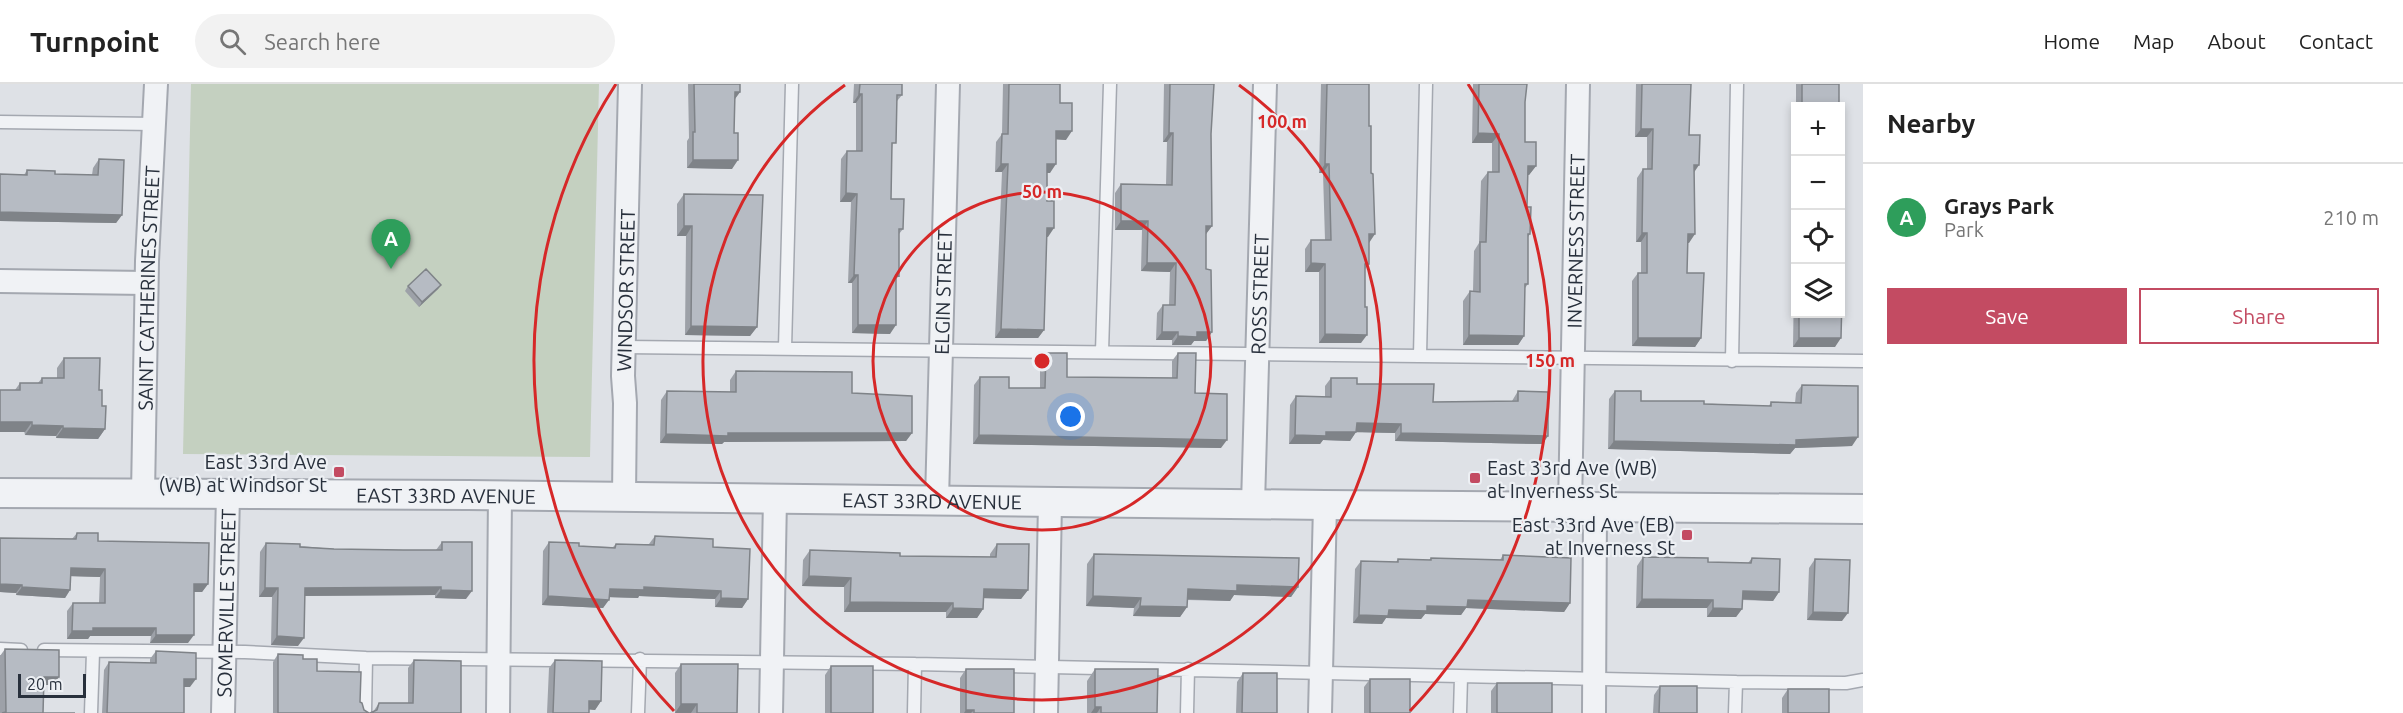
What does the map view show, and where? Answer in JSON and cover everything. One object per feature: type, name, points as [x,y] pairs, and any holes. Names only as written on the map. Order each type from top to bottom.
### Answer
[{"type":"street","name":"SAINT CATHERINES STREET","points":[[143,494],[146,283],[156,84]]},
{"type":"street","name":"WINDSOR STREET","points":[[624,496],[624,347],[630,84]]},
{"type":"street","name":"ELGIN STREET","points":[[938,500],[948,84]]},
{"type":"street","name":"ROSS STREET","points":[[1253,504],[1265,84]]},
{"type":"street","name":"INVERNESS STREET","points":[[1578,84],[1572,359],[1595,679],[1594,713]]},
{"type":"street","points":[[0,281],[146,283]]},
{"type":"street","name":"EAST 33RD AVENUE","points":[[0,493],[624,496],[1324,506],[1863,509]]},
{"type":"street","name":"SOMERVILLE STREET","points":[[223,713],[228,495]]},
{"type":"street","points":[[498,713],[500,495]]},
{"type":"street","points":[[771,713],[775,498]]},
{"type":"street","points":[[1046,713],[1050,502]]},
{"type":"street","points":[[1320,713],[1324,506]]},
{"type":"lane","points":[[785,348],[792,84]]},
{"type":"lane","points":[[1102,352],[1110,84]]},
{"type":"lane","points":[[1420,356],[1426,84]]},
{"type":"lane","points":[[1732,361],[1737,84]]},
{"type":"lane","points":[[0,122],[155,124]]},
{"type":"lane","points":[[624,347],[1863,361]]},
{"type":"lane","points":[[0,649],[366,658],[771,661],[1736,682],[1846,683],[1863,680]]},
{"type":"lane","points":[[91,713],[93,652]]},
{"type":"lane","points":[[365,713],[366,658]]},
{"type":"lane","points":[[638,713],[640,659]]},
{"type":"lane","points":[[914,713],[915,664]]},
{"type":"lane","points":[[1187,713],[1188,669]]},
{"type":"lane","points":[[1460,713],[1461,677]]},
{"type":"lane","points":[[1735,713],[1736,682]]},
{"type":"green space","points":[[191,84],[599,84],[590,457],[183,454]]},
{"type":"building","points":[[694,84],[740,84],[740,92],[735,92],[734,133],[738,133],[738,160],[693,160]]},
{"type":"building","points":[[860,84],[902,84],[902,95],[897,95],[896,143],[892,143],[891,199],[904,199],[903,229],[899,229],[899,276],[896,275],[896,325],[858,325],[858,275],[854,275],[857,194],[846,193],[847,151],[862,151]]},
{"type":"building","points":[[1009,84],[1060,84],[1060,103],[1072,103],[1072,131],[1056,131],[1056,164],[1047,164],[1047,201],[1054,201],[1054,228],[1047,228],[1044,330],[1001,329],[1008,164],[1001,164],[1002,134],[1008,134]]},
{"type":"building","points":[[1170,84],[1214,84],[1211,134],[1212,226],[1206,226],[1206,269],[1211,270],[1212,332],[1197,332],[1197,337],[1178,336],[1178,332],[1162,332],[1163,305],[1175,305],[1176,263],[1147,263],[1148,221],[1121,221],[1121,184],[1172,185],[1173,133],[1169,133]]},
{"type":"building","points":[[1327,84],[1369,84],[1375,234],[1369,234],[1369,264],[1365,264],[1367,335],[1325,334],[1325,264],[1311,263],[1311,240],[1331,240],[1329,164],[1325,164]]},
{"type":"building","points":[[1479,84],[1527,84],[1525,142],[1536,142],[1536,166],[1528,166],[1527,207],[1531,207],[1530,234],[1528,234],[1528,284],[1525,284],[1524,336],[1469,335],[1470,291],[1480,292],[1480,242],[1486,242],[1488,172],[1499,172],[1499,134],[1478,133]]},
{"type":"building","points":[[1642,84],[1691,84],[1689,135],[1700,135],[1699,165],[1694,165],[1695,234],[1688,234],[1687,273],[1704,273],[1701,338],[1638,338],[1638,273],[1647,273],[1647,233],[1642,233],[1643,169],[1652,169],[1653,129],[1641,129]]},
{"type":"building","points":[[1802,84],[1839,84],[1839,102],[1802,102]]},
{"type":"building","points":[[99,159],[124,160],[122,215],[0,212],[0,174],[27,175],[27,170],[55,171],[55,174],[98,175]]},
{"type":"building","points":[[684,194],[763,195],[757,327],[691,326],[692,226],[684,226]]},
{"type":"building","points":[[426,269],[441,285],[422,302],[408,286]]},
{"type":"building","points":[[1799,318],[1841,318],[1841,338],[1799,338]]},
{"type":"building","points":[[1046,353],[1067,353],[1067,377],[1177,378],[1178,353],[1196,353],[1195,393],[1227,394],[1227,440],[979,435],[980,377],[1009,377],[1009,388],[1045,388]]},
{"type":"building","points":[[64,358],[100,358],[99,390],[102,390],[102,406],[106,406],[105,429],[63,428],[63,426],[32,425],[32,422],[0,422],[0,390],[20,390],[20,383],[42,383],[42,378],[64,378]]},
{"type":"building","points":[[736,371],[852,372],[852,393],[912,396],[912,433],[728,433],[728,436],[666,434],[667,391],[736,392]]},
{"type":"building","points":[[1331,378],[1357,378],[1357,384],[1434,384],[1433,402],[1518,401],[1518,391],[1548,392],[1548,436],[1401,433],[1401,424],[1357,423],[1356,432],[1326,432],[1326,436],[1295,435],[1296,396],[1331,397]]},
{"type":"building","points":[[1802,385],[1858,386],[1858,437],[1796,440],[1796,445],[1614,441],[1615,391],[1641,391],[1641,401],[1704,401],[1704,404],[1771,406],[1771,402],[1801,403]]},
{"type":"building","points":[[77,533],[98,533],[98,541],[209,543],[208,584],[194,584],[194,635],[156,635],[156,628],[93,628],[93,631],[72,631],[73,603],[105,603],[105,569],[71,568],[70,590],[0,584],[0,538],[76,539]]},
{"type":"building","points":[[655,536],[713,539],[713,547],[750,549],[748,599],[721,598],[721,591],[644,587],[644,590],[610,589],[609,600],[548,596],[549,542],[615,548],[616,544],[654,545]]},
{"type":"building","points":[[442,542],[472,542],[472,591],[441,590],[441,587],[305,588],[304,638],[277,636],[278,588],[265,588],[266,543],[300,544],[300,547],[334,549],[442,550]]},
{"type":"building","points":[[997,544],[1029,544],[1028,590],[984,589],[983,609],[953,608],[953,603],[850,602],[851,578],[809,576],[810,550],[900,553],[900,556],[996,557]]},
{"type":"building","points":[[1094,554],[1299,558],[1298,587],[1237,585],[1237,591],[1188,589],[1187,607],[1140,606],[1141,598],[1093,596]]},
{"type":"building","points":[[1503,555],[1571,558],[1570,603],[1468,600],[1467,607],[1427,606],[1427,611],[1389,610],[1388,616],[1359,615],[1361,561],[1398,562],[1398,559],[1431,560],[1431,558],[1503,560]]},
{"type":"building","points":[[1643,557],[1708,558],[1708,562],[1751,563],[1752,558],[1780,559],[1779,592],[1743,591],[1742,609],[1713,608],[1713,600],[1642,599]]},
{"type":"building","points":[[1815,559],[1850,560],[1848,613],[1813,612]]},
{"type":"building","points":[[5,649],[59,650],[59,677],[44,677],[43,713],[2,713],[6,712]]},
{"type":"building","points":[[156,651],[196,653],[196,679],[184,679],[184,713],[107,713],[109,662],[156,663]]},
{"type":"building","points":[[278,654],[303,655],[303,659],[317,659],[317,671],[361,672],[360,702],[364,710],[369,713],[278,713]]},
{"type":"building","points":[[414,660],[461,661],[461,713],[370,713],[377,710],[379,703],[413,703]]},
{"type":"building","points":[[555,660],[602,661],[601,701],[589,701],[589,713],[553,713]]},
{"type":"building","points":[[681,664],[738,664],[737,713],[697,713],[697,704],[681,704]]},
{"type":"building","points":[[831,666],[873,666],[873,713],[831,713]]},
{"type":"building","points":[[966,669],[1014,669],[1014,713],[974,713],[974,710],[966,710]]},
{"type":"building","points":[[1095,669],[1158,669],[1157,713],[1101,713],[1101,707],[1095,707]]},
{"type":"building","points":[[1243,673],[1277,673],[1277,713],[1242,713]]},
{"type":"building","points":[[1370,679],[1410,679],[1410,713],[1370,713]]},
{"type":"building","points":[[1497,683],[1552,683],[1552,713],[1497,713]]},
{"type":"building","points":[[1660,686],[1697,686],[1697,713],[1659,713]]},
{"type":"building","points":[[1788,689],[1829,689],[1829,713],[1788,713]]},
{"type":"place","name":"Grays Park","points":[[391,269]]},
{"type":"place","name":"East 33rd Ave (WB) at Windsor St","points":[[339,472]]},
{"type":"place","name":"East 33rd Ave (WB) at Inverness St","points":[[1475,478]]},
{"type":"place","name":"East 33rd Ave (EB) at Inverness St","points":[[1687,535]]}]
